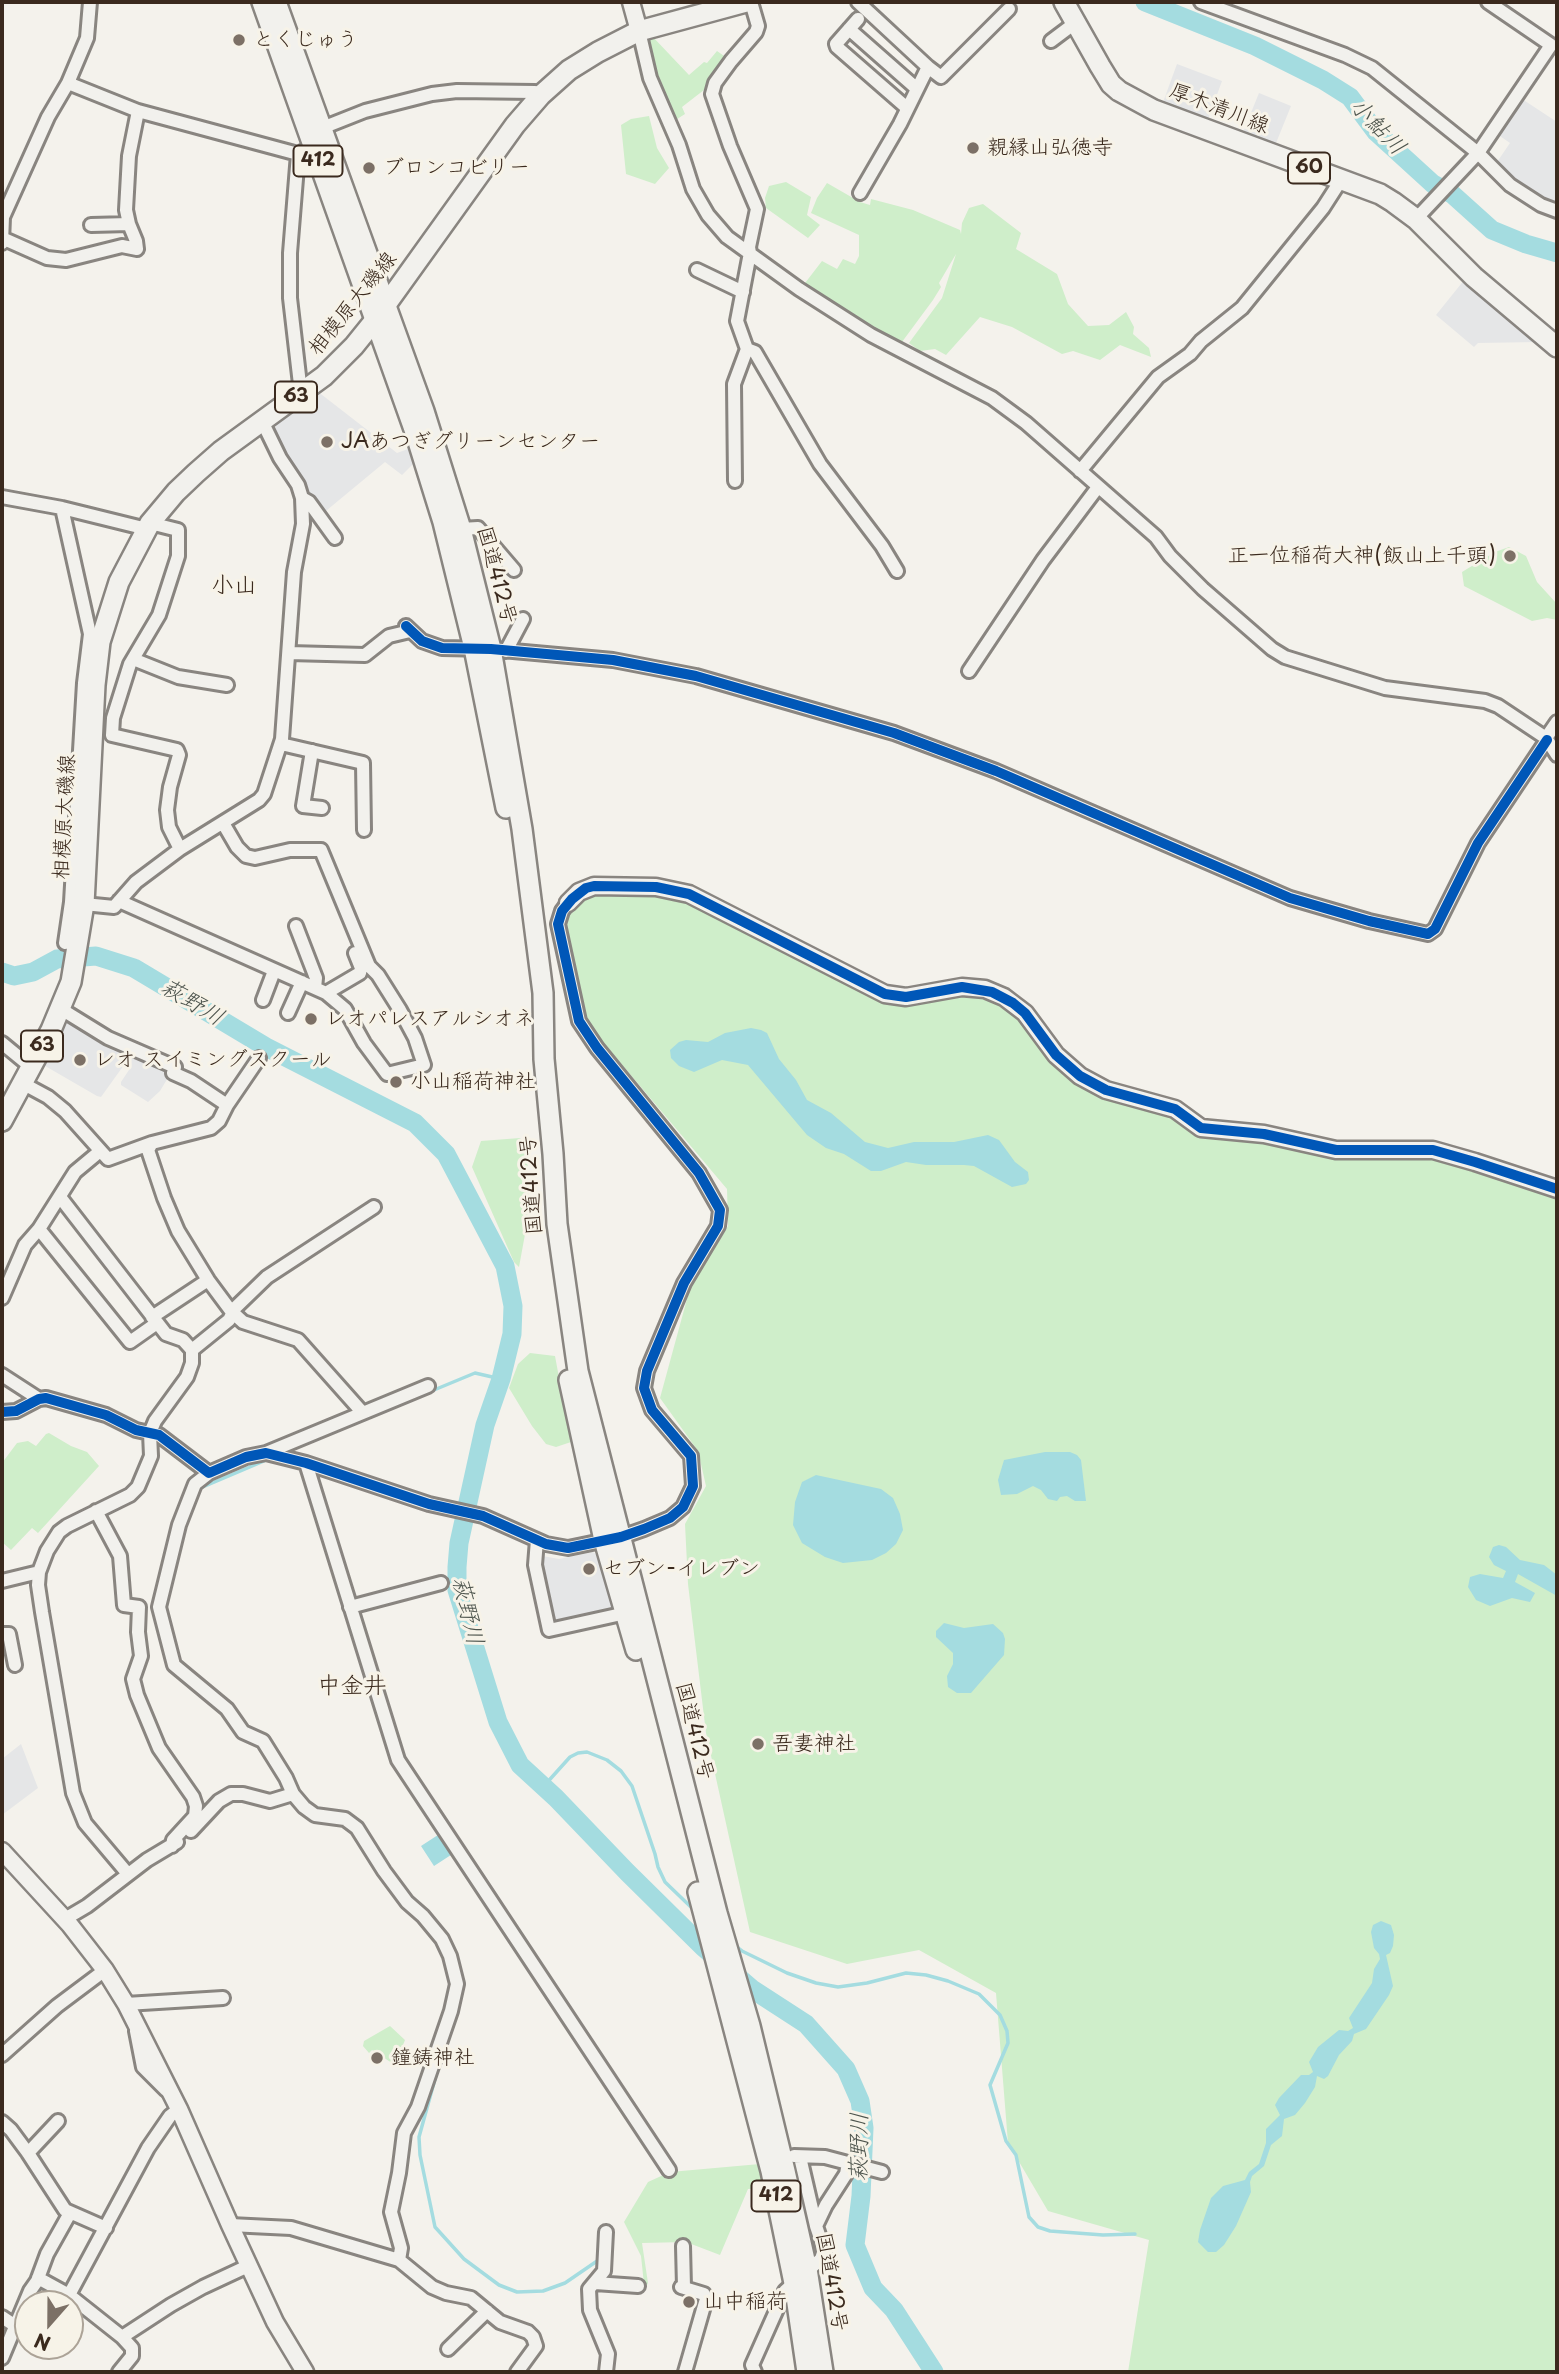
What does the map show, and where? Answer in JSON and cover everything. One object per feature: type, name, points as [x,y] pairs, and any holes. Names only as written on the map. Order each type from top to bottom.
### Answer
[{"type":"main road","name":"国道412号","points":[[262,2],[305,150],[424,411],[461,529],[491,649],[531,992],[545,1225],[574,1413],[613,1539],[709,1909]]},
{"type":"main road","name":"国道412号","points":[[276,2],[322,128],[439,509],[491,649]]},
{"type":"main road","name":"相模原大磯線","points":[[2,1121],[61,1009],[75,968],[73,941],[84,904],[89,684],[112,600],[148,526],[195,473],[339,362],[380,312],[515,125],[541,95],[579,64],[639,31],[748,2]]},
{"type":"main road","name":"厚木清川線","points":[[1064,2],[1111,84],[1135,101],[1380,194],[1420,215],[1474,277],[1554,340]]},
{"type":"main road","name":"国道412号","points":[[613,1539],[626,1613],[741,2024],[822,2372]]},
{"type":"main road","name":"国道412号","points":[[801,2276],[807,2372]]},
{"type":"street","points":[[90,2],[87,38],[68,83],[48,117],[4,217],[2,240],[47,258],[65,260],[122,246],[137,249],[126,210],[129,156],[138,111]]},
{"type":"street","points":[[631,2],[650,78],[679,145],[693,189],[708,215],[727,237],[871,335],[992,398],[1026,423],[1156,537],[1170,556],[1228,612],[1272,649],[1285,657],[1385,688],[1485,701],[1505,710],[1546,739],[1557,755]]},
{"type":"street","points":[[735,481],[734,384],[747,349],[737,321],[757,209],[730,146],[712,94],[715,83],[756,32],[758,26],[748,2]]},
{"type":"street","points":[[858,2],[942,77],[1009,9]]},
{"type":"street","points":[[1201,2],[1345,55],[1372,68],[1519,191],[1557,211]]},
{"type":"street","points":[[1420,215],[1477,154],[1555,43],[1488,2]]},
{"type":"street","points":[[858,19],[836,44],[837,47],[907,108]]},
{"type":"street","points":[[1051,41],[1075,23]]},
{"type":"street","points":[[849,29],[916,88]]},
{"type":"street","points":[[860,193],[928,66]]},
{"type":"street","points":[[68,83],[138,111],[305,150],[290,298],[301,393]]},
{"type":"street","points":[[322,128],[365,111],[432,94],[457,91],[535,92],[541,95]]},
{"type":"street","points":[[1080,471],[1158,377],[1190,354],[1201,341],[1242,308],[1323,208],[1341,180]]},
{"type":"street","points":[[91,225],[129,224]]},
{"type":"street","points":[[697,270],[743,292]]},
{"type":"street","points":[[747,349],[755,352],[820,464],[882,546],[897,571]]},
{"type":"street","points":[[84,904],[114,907],[136,882],[180,849],[259,800],[264,794],[281,744],[293,572],[303,524],[302,498],[298,485],[280,458],[262,421]]},
{"type":"street","points":[[969,671],[1043,560],[1098,487]]},
{"type":"street","points":[[2,497],[178,530],[178,556],[159,615],[133,659],[122,688],[113,718],[112,735],[177,750],[179,755],[167,810],[169,827],[180,849]]},
{"type":"street","points":[[302,498],[309,502],[335,538]]},
{"type":"street","points":[[62,508],[90,634],[89,684],[71,902],[73,941]]},
{"type":"street","points":[[461,529],[478,528],[514,570]]},
{"type":"street","points":[[491,649],[523,619]]},
{"type":"street","points":[[289,653],[365,655],[389,636],[408,629],[422,641],[442,648],[491,649],[613,660],[696,676],[894,733],[996,771],[1290,898],[1369,921],[1428,934],[1435,929],[1478,843],[1557,722]]},
{"type":"street","points":[[133,659],[178,677],[227,685]]},
{"type":"street","points":[[89,684],[122,688]]},
{"type":"street","points":[[281,744],[363,763],[364,830]]},
{"type":"street","points":[[312,751],[303,806],[321,808]]},
{"type":"street","points":[[119,901],[320,991],[345,1009],[364,1043],[387,1074],[424,1065],[415,1038],[400,1010],[378,975],[369,966],[324,850],[290,850],[255,858],[246,856],[237,847],[223,823]]},
{"type":"street","points":[[266,1453],[453,1510],[483,1516],[537,1540],[568,1548],[613,1539],[670,1518],[683,1507],[693,1486],[691,1456],[652,1410],[645,1388],[647,1371],[684,1283],[718,1226],[720,1217],[713,1197],[699,1173],[597,1048],[579,1021],[558,924],[568,903],[579,892],[594,886],[656,887],[689,894],[885,994],[906,997],[962,987],[985,989],[1004,997],[1026,1013],[1051,1049],[1080,1076],[1105,1090],[1175,1110],[1201,1128],[1264,1134],[1336,1150],[1433,1150],[1475,1161],[1557,1189]]},
{"type":"street","points":[[296,926],[320,991]]},
{"type":"street","points":[[320,991],[360,973],[361,968],[349,948],[344,927]]},
{"type":"street","points":[[263,1000],[274,971]]},
{"type":"street","points":[[288,1013],[302,982]]},
{"type":"street","points":[[61,1009],[108,1038],[175,1067],[173,1073],[191,1081],[227,1105]]},
{"type":"street","points":[[2,1043],[27,1075],[65,1111],[108,1159],[152,1143],[211,1128],[219,1121],[259,1058]]},
{"type":"street","points":[[152,1143],[148,1150],[178,1231],[208,1280],[233,1313],[243,1322],[298,1340],[362,1412]]},
{"type":"street","points":[[2,1298],[25,1245],[75,1172],[99,1152]]},
{"type":"street","points":[[60,1197],[166,1334],[183,1340],[192,1350],[192,1363],[187,1377],[155,1421],[150,1433],[151,1456],[138,1488],[59,1532],[47,1551],[39,1572],[42,1612],[73,1793],[85,1823],[128,1874]]},
{"type":"street","points":[[192,1350],[229,1320],[267,1277],[374,1207]]},
{"type":"street","points":[[38,1229],[105,1318],[130,1342],[208,1280]]},
{"type":"street","points":[[2,1375],[39,1399]]},
{"type":"street","points":[[399,2260],[401,2248],[391,2212],[404,2133],[418,2107],[451,2011],[457,1984],[450,1956],[442,1939],[407,1902],[384,1871],[363,1835],[345,1819],[315,1815],[293,1794],[262,1741],[243,1732],[227,1709],[174,1665],[159,1607],[179,1525],[195,1484],[209,1473],[246,1457],[266,1453],[428,1386]]},
{"type":"street","points":[[2,1412],[16,1411],[46,1398],[106,1415],[136,1430],[159,1435],[209,1473]]},
{"type":"street","points":[[306,1464],[398,1760],[669,2169]]},
{"type":"street","points":[[96,1511],[120,1556],[124,1605],[139,1607],[141,1656],[133,1679],[137,1695],[159,1748],[193,1797],[196,1806],[195,1816],[173,1840],[172,1846]]},
{"type":"street","points":[[537,1540],[535,1565],[549,1630],[626,1613]]},
{"type":"street","points":[[2,1581],[39,1572]]},
{"type":"street","points":[[350,1607],[441,1583]]},
{"type":"street","points":[[2,1634],[9,1634],[15,1665]]},
{"type":"street","points":[[65,1919],[172,1846],[197,1826],[219,1801],[231,1794],[243,1794],[270,1801],[293,1794]]},
{"type":"street","points":[[2,1851],[65,1919],[105,1970],[126,2004],[176,2103],[275,2322],[305,2372]]},
{"type":"street","points":[[2,2055],[57,2006],[105,1970]]},
{"type":"street","points":[[126,2004],[223,1998]]},
{"type":"street","points":[[72,2290],[148,2148],[176,2103]]},
{"type":"street","points":[[28,2153],[58,2121]]},
{"type":"street","points":[[4,2127],[28,2153],[65,2210],[106,2228]]},
{"type":"street","points":[[755,2372],[752,2365],[785,2291],[821,2259],[824,2250],[797,2157],[825,2157],[882,2172]]},
{"type":"street","points":[[816,2226],[846,2174],[848,2163]]},
{"type":"street","points":[[32,2290],[47,2254],[70,2213]]},
{"type":"street","points":[[230,2225],[291,2228],[399,2260],[432,2287],[471,2298],[500,2322],[528,2332],[536,2346],[517,2372]]},
{"type":"street","points":[[606,2232],[604,2271],[589,2289],[590,2310],[608,2354],[608,2372]]},
{"type":"street","points":[[683,2246],[682,2287],[704,2294],[706,2299],[685,2372]]},
{"type":"street","points":[[122,2337],[171,2305],[248,2266]]},
{"type":"street","points":[[38,2278],[60,2290]]},
{"type":"street","points":[[595,2283],[638,2286]]},
{"type":"street","points":[[84,2307],[132,2348],[132,2356],[122,2371]]},
{"type":"street","points":[[448,2349],[487,2312]]},
{"type":"street","points":[[2,2317],[14,2325],[2,2358]]},
{"type":"shaded area","points":[[1177,64],[1222,81],[1207,122],[1162,105]]},
{"type":"shaded area","points":[[1259,93],[1291,106],[1274,148],[1242,135]]},
{"type":"shaded area","points":[[1522,99],[1557,122],[1557,208],[1534,197],[1495,165],[1510,143],[1497,134]]},
{"type":"shaded area","points":[[1465,279],[1538,342],[1478,343],[1474,347],[1436,315]]},
{"type":"shaded area","points":[[317,391],[397,453],[408,449],[413,464],[402,475],[385,462],[321,515],[273,434],[278,420]]},
{"type":"shaded area","points":[[66,1017],[172,1071],[160,1091],[148,1102],[121,1085],[129,1070],[124,1065],[101,1097],[40,1063]]},
{"type":"shaded area","points":[[593,1552],[598,1556],[615,1614],[553,1627],[537,1555],[559,1559]]},
{"type":"shaded area","points":[[21,1744],[38,1788],[2,1815],[2,1759]]},
{"type":"green space","points":[[652,36],[689,75],[704,62],[707,63],[717,51],[727,58],[713,83],[682,107],[685,114],[674,121],[655,76],[648,51],[648,38]]},
{"type":"green space","points":[[649,116],[657,148],[669,168],[655,184],[626,174],[621,125],[631,119]]},
{"type":"green space","points":[[786,182],[811,197],[807,215],[820,225],[808,238],[766,208],[765,198],[769,186]]},
{"type":"green space","points":[[827,183],[860,202],[870,205],[871,199],[913,210],[960,230],[961,234],[962,223],[969,208],[983,204],[1021,233],[1016,249],[1057,274],[1068,304],[1088,326],[1109,325],[1126,312],[1134,327],[1133,334],[1149,348],[1151,357],[1120,345],[1100,360],[1073,351],[1062,354],[1012,327],[980,317],[946,355],[935,349],[920,351],[909,343],[942,298],[956,254],[939,283],[941,287],[933,300],[899,346],[802,287],[822,261],[837,269],[843,259],[855,264],[859,256],[859,235],[811,213]]},
{"type":"green space","points":[[1509,547],[1526,556],[1537,582],[1557,604],[1557,620],[1547,618],[1532,621],[1464,586],[1462,572],[1495,552]]},
{"type":"green space","points":[[596,893],[661,895],[698,905],[880,1000],[909,1004],[955,994],[985,997],[1006,1005],[1090,1090],[1116,1101],[1164,1113],[1192,1134],[1205,1139],[1246,1139],[1453,1161],[1557,1197],[1557,2372],[1128,2372],[1149,2240],[1048,2211],[1008,2143],[996,1993],[919,1950],[847,1964],[750,1932],[706,1733],[688,1584],[685,1524],[706,1486],[698,1451],[660,1398],[690,1288],[728,1226],[727,1189],[586,1022],[566,928],[574,907],[584,898]]},
{"type":"green space","points":[[520,1138],[526,1145],[529,1184],[528,1218],[519,1267],[514,1262],[472,1167],[481,1141]]},
{"type":"green space","points":[[530,1353],[555,1356],[571,1442],[556,1447],[546,1444],[509,1388],[518,1364]]},
{"type":"green space","points":[[49,1433],[87,1452],[99,1466],[38,1533],[32,1528],[11,1550],[2,1542],[2,1463],[17,1443],[28,1441],[36,1446]]},
{"type":"green space","points":[[390,2026],[405,2040],[395,2065],[372,2050],[369,2053],[363,2046],[364,2041]]},
{"type":"green space","points":[[760,2164],[765,2188],[748,2189],[720,2255],[686,2242],[642,2243],[648,2283],[644,2284],[641,2256],[624,2222],[648,2182],[670,2172]]},
{"type":"water","points":[[751,1028],[767,1033],[779,1059],[796,1080],[807,1100],[831,1113],[865,1142],[888,1148],[914,1142],[954,1142],[988,1135],[999,1140],[1015,1162],[1028,1172],[1029,1180],[1026,1184],[1012,1187],[974,1166],[964,1165],[906,1162],[881,1171],[871,1171],[807,1135],[748,1065],[722,1060],[694,1072],[679,1066],[671,1058],[670,1050],[679,1042],[708,1042],[725,1033]]},
{"type":"water","points":[[1045,1452],[1070,1452],[1077,1455],[1081,1460],[1086,1501],[1075,1501],[1067,1496],[1060,1497],[1057,1501],[1048,1499],[1041,1490],[1033,1486],[1017,1494],[1001,1495],[998,1480],[1004,1460]]},
{"type":"water","points":[[816,1475],[881,1489],[893,1498],[903,1530],[896,1544],[872,1560],[843,1563],[825,1557],[802,1543],[793,1525],[795,1502],[802,1482]]},
{"type":"water","points":[[1493,1547],[1506,1547],[1520,1560],[1544,1565],[1557,1575],[1557,1596],[1518,1574],[1515,1582],[1535,1593],[1530,1602],[1512,1598],[1490,1606],[1476,1600],[1468,1587],[1470,1577],[1480,1574],[1503,1578],[1506,1571],[1494,1565],[1489,1557]]},
{"type":"water","points":[[944,1623],[964,1628],[993,1624],[1003,1633],[1004,1655],[971,1693],[957,1693],[948,1687],[947,1676],[953,1664],[953,1653],[936,1637],[936,1631]]},
{"type":"water","points":[[441,1833],[454,1853],[434,1866],[421,1846]]},
{"type":"water","points":[[1381,1921],[1391,1925],[1394,1935],[1393,1946],[1386,1955],[1393,1986],[1389,1995],[1366,2029],[1354,2034],[1328,2076],[1324,2079],[1317,2076],[1315,2087],[1295,2115],[1284,2119],[1282,2136],[1271,2145],[1264,2166],[1252,2176],[1251,2192],[1236,2226],[1224,2245],[1216,2252],[1208,2252],[1198,2242],[1211,2198],[1223,2186],[1245,2180],[1249,2172],[1259,2164],[1266,2143],[1266,2129],[1280,2115],[1275,2105],[1279,2098],[1301,2075],[1313,2072],[1309,2062],[1318,2047],[1339,2030],[1348,2031],[1353,2028],[1349,2018],[1372,1983],[1374,1969],[1380,1959],[1374,1948],[1371,1932],[1373,1925]]},
{"type":"waterway","name":"小鮎川","points":[[1145,2],[1255,46],[1323,80],[1350,97],[1376,132],[1433,184],[1452,194],[1492,230],[1557,253]]},
{"type":"waterway","name":"萩野川","points":[[2,972],[14,976],[33,972],[57,959],[96,956],[134,968],[266,1047],[415,1123],[446,1154],[505,1266],[513,1306],[512,1334],[501,1379],[485,1425],[459,1543],[457,1567],[457,1590],[498,1722],[520,1765],[556,1798],[627,1872],[703,1947],[752,1989],[806,2024],[846,2069],[860,2101],[864,2128],[861,2196],[855,2245],[873,2288],[894,2310],[934,2372]]},
{"type":"waterway","points":[[282,1453],[475,1373],[501,1379]]},
{"type":"waterway","points":[[198,1489],[271,1458]]},
{"type":"waterway","points":[[543,1787],[570,1757],[578,1753],[587,1752],[607,1760],[621,1771],[632,1786],[665,1882],[694,1910]]},
{"type":"waterway","points":[[305,1799],[316,1808],[346,1814]]},
{"type":"waterway","points":[[367,1833],[382,1856]]},
{"type":"waterway","points":[[734,1945],[787,1973],[816,1983],[838,1987],[906,1973],[948,1981],[979,1994],[1000,2015],[1007,2031],[1008,2043],[990,2085],[1006,2141],[1016,2155],[1029,2217],[1038,2227],[1050,2231],[1103,2235],[1135,2234]]},
{"type":"waterway","points":[[438,2068],[419,2137],[420,2155],[435,2227],[464,2259],[499,2285],[517,2292],[543,2291],[565,2283],[600,2259]]},
{"type":"cycle path","points":[[406,626],[422,641],[442,648],[491,649],[613,660],[696,676],[894,733],[996,771],[1290,898],[1369,921],[1428,934],[1435,929],[1478,843],[1547,740]]},
{"type":"cycle path","points":[[2,1412],[16,1411],[46,1398],[106,1415],[136,1430],[159,1435],[209,1473],[246,1457],[266,1453],[306,1463],[429,1504],[483,1516],[546,1544],[568,1548],[621,1537],[644,1529],[670,1518],[683,1507],[693,1486],[691,1456],[652,1410],[644,1388],[647,1371],[684,1283],[718,1226],[720,1210],[699,1173],[597,1048],[579,1021],[558,924],[562,911],[572,899],[586,888],[594,886],[656,887],[689,894],[885,994],[906,997],[962,987],[992,992],[1025,1013],[1056,1055],[1080,1076],[1106,1090],[1175,1109],[1201,1128],[1264,1134],[1336,1150],[1433,1150],[1557,1189]]},
{"type":"place","name":"とくじゅう","points":[[239,40]]},
{"type":"place","name":"親縁山弘徳寺","points":[[973,148]]},
{"type":"place","name":"ブロンコビリー","points":[[369,168]]},
{"type":"place","name":"JAあつぎグリーンセンター","points":[[327,442]]},
{"type":"place","name":"正一位稲荷大神(飯山上千頭)","points":[[1510,556]]},
{"type":"place","name":"レオパレスアルシオネ","points":[[311,1019]]},
{"type":"place","name":"レオ スイミングスクール","points":[[80,1060]]},
{"type":"place","name":"小山稲荷神社","points":[[396,1082]]},
{"type":"place","name":"セブン-イレブン","points":[[589,1569]]},
{"type":"place","name":"吾妻神社","points":[[758,1744]]},
{"type":"place","name":"鐘鋳神社","points":[[377,2058]]},
{"type":"place","name":"山中稲荷","points":[[689,2302]]},
{"type":"district","name":"小山","points":[[234,587]]},
{"type":"district","name":"中金井","points":[[352,1687]]}]
